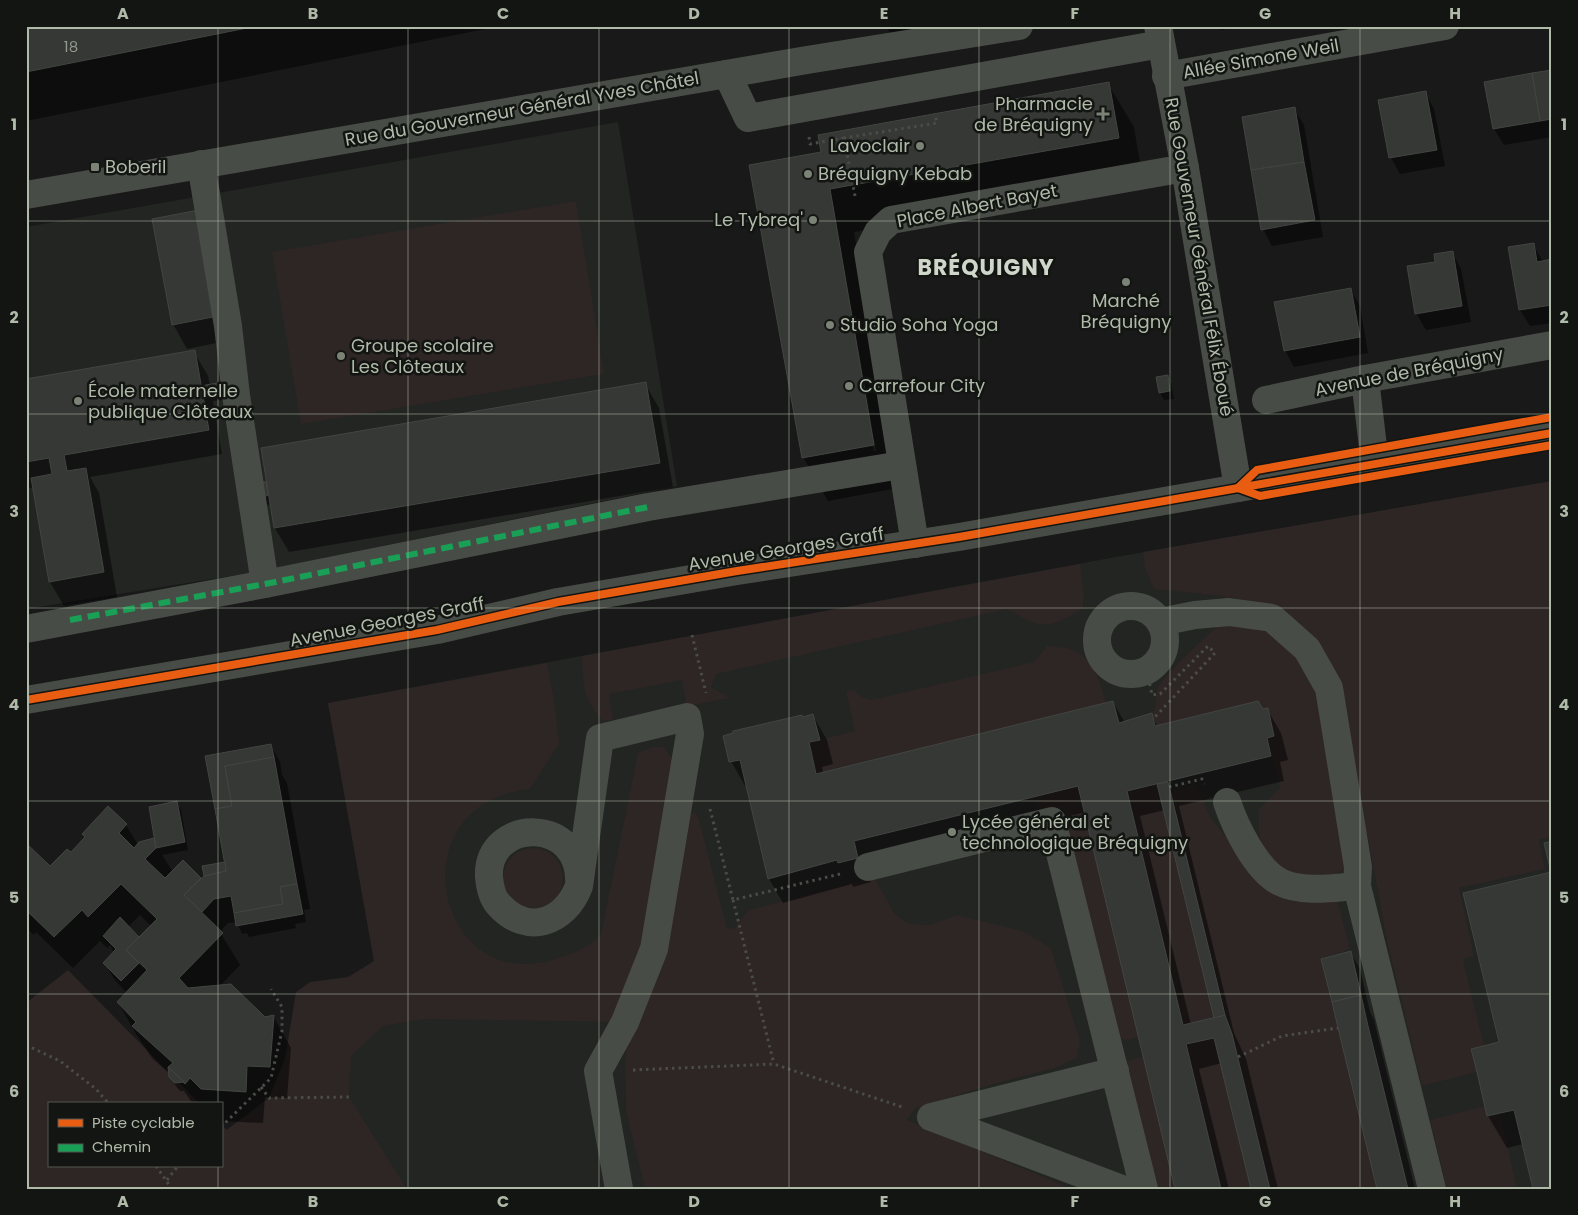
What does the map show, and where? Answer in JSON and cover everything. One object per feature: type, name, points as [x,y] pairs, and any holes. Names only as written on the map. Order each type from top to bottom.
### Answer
[{"type":"street","name":"Rue du Gouverneur Général Yves Châtel","points":[[26,195],[727,74],[1019,26]]},
{"type":"street","name":"Allée Simone Weil","points":[[1166,76],[1445,26]]},
{"type":"street","points":[[727,74],[748,118],[1160,35]]},
{"type":"street","name":"Rue Gouverneur Général Félix Éboué","points":[[1160,35],[1166,76],[1185,168],[1238,488]]},
{"type":"street","points":[[201,164],[228,326],[236,395],[265,584]]},
{"type":"street","name":"Place Albert Bayet","points":[[915,544],[868,252],[878,232],[891,220],[1185,168]]},
{"type":"street","name":"Avenue de Bréquigny","points":[[1266,400],[1366,379],[1552,345]]},
{"type":"street","points":[[1366,379],[1375,464]]},
{"type":"street","name":"Avenue Georges Graff","points":[[26,700],[437,630],[558,602],[728,572],[915,544],[1552,433]]},
{"type":"street","points":[[26,629],[265,584],[648,507],[901,465]]},
{"type":"street","points":[[1121,608],[1142,608],[1160,622],[1165,643],[1162,654],[1156,664],[1147,671],[1125,674],[1105,663],[1099,653],[1098,631],[1111,613],[1121,608]]},
{"type":"street","points":[[1160,622],[1194,615],[1229,612],[1272,618],[1308,648],[1329,688],[1358,867],[1357,886],[1432,1189]]},
{"type":"street","points":[[579,886],[600,738],[687,717],[690,734],[654,949],[625,1022],[598,1071],[619,1189]]},
{"type":"street","points":[[1227,802],[1243,840],[1258,862],[1279,882],[1300,887],[1322,889],[1357,886]]},
{"type":"street","points":[[868,867],[1052,822],[1144,1189]]},
{"type":"street","points":[[932,1117],[1115,1071]]},
{"type":"street","points":[[932,1117],[1122,1189]]},
{"type":"path","points":[[810,144],[937,123],[935,114]]},
{"type":"path","points":[[844,138],[855,196]]},
{"type":"path","points":[[692,636],[708,702]]},
{"type":"path","points":[[1147,671],[1152,695],[1160,694],[1208,646],[1215,653],[1154,719]]},
{"type":"path","points":[[709,808],[774,1064]]},
{"type":"path","points":[[733,900],[842,874]]},
{"type":"path","points":[[222,1125],[271,1078],[282,1031],[282,1008],[271,989]]},
{"type":"path","points":[[1238,1057],[1282,1036],[1338,1028]]},
{"type":"path","points":[[26,1045],[60,1061],[96,1089],[107,1102]]},
{"type":"path","points":[[598,1071],[774,1064],[932,1117]]},
{"type":"path","points":[[262,1088],[269,1098],[349,1097]]},
{"type":"path","points":[[158,1168],[172,1189]]},
{"type":"path","points":[[167,1180],[176,1168]]},
{"type":"shaded area","name":"Groupe scolaire Les Clôteaux","points":[[618,122],[677,486],[262,571],[26,609],[26,227]]},
{"type":"shaded area","points":[[576,201],[604,374],[301,424],[272,252]]},
{"type":"shaded area","name":"Lycée général et technologique Bréquigny","points":[[1552,481],[1552,1189],[266,1189],[226,1130],[269,1098],[374,961],[328,703],[1110,558]]},
{"type":"shaded area","points":[[1552,481],[1552,837],[1539,840],[1545,869],[1459,888],[1474,956],[1463,959],[1484,1046],[1471,1049],[1477,1072],[1422,1086],[1387,941],[1369,843],[1324,652],[1307,631],[1291,619],[1274,610],[1235,598],[1154,589],[1145,568],[1143,552]]},
{"type":"shaded area","points":[[1080,564],[1084,592],[1083,608],[1053,624],[1037,624],[1007,609],[716,674],[711,687],[730,698],[687,706],[682,680],[609,694],[613,720],[603,721],[596,714],[585,691],[582,656]]},
{"type":"shaded area","points":[[1223,622],[1254,623],[1286,640],[1317,680],[1346,867],[1336,874],[1312,881],[1300,880],[1264,854],[1259,832],[1259,809],[1280,788],[1267,738],[1274,736],[1268,708],[1263,709],[1257,701],[1155,726],[1152,713],[1161,682]]},
{"type":"shaded area","points":[[1047,646],[1073,650],[1089,661],[1094,669],[1106,703],[816,774],[809,742],[855,731],[846,691],[854,690],[862,697],[871,700],[1034,662]]},
{"type":"shaded area","points":[[547,663],[555,704],[559,744],[530,789],[487,802],[460,827],[447,859],[447,894],[459,926],[482,951],[514,963],[555,959],[574,953],[586,947],[601,934],[638,753],[652,747],[664,747],[671,757],[690,814],[695,812],[699,819],[727,929],[733,929],[749,910],[874,877],[895,914],[909,924],[930,925],[957,915],[1023,931],[1051,948],[1080,1041],[1077,1058],[1055,1068],[997,1083],[915,1108],[907,1120],[1072,1189],[645,1189],[626,1111],[625,1022],[425,1019],[383,1026],[351,1056],[349,1097],[407,1189],[26,1189],[26,1003],[68,970],[198,1102],[48,1102],[48,1168],[222,1168],[222,1126],[227,1130],[269,1098],[285,1059],[296,992],[310,982],[348,977],[374,961],[328,703]]},
{"type":"shaded area","points":[[1157,784],[1214,1018],[1183,1025],[1127,791]]},
{"type":"shaded area","points":[[1194,784],[1198,787],[1210,817],[1250,866],[1337,898],[1350,949],[1321,959],[1377,1189],[1270,1189],[1170,790]]},
{"type":"shaded area","points":[[1078,786],[1139,1037],[1126,1040],[1120,1038],[1063,808],[1045,812],[1040,811],[1035,797]]},
{"type":"shaded area","points":[[533,848],[549,853],[554,857],[558,862],[563,878],[558,894],[554,899],[549,903],[533,908],[517,903],[512,899],[508,894],[503,878],[508,862],[512,857],[517,853]]},
{"type":"shaded area","points":[[1214,1038],[1251,1189],[1221,1189],[1186,1044]]},
{"type":"shaded area","points":[[1143,1056],[1175,1189],[1156,1189],[1125,1062]]},
{"type":"shaded area","points":[[1485,1106],[1487,1116],[1500,1113],[1517,1189],[1447,1189],[1430,1120]]},
{"type":"building","points":[[26,26],[257,26],[26,72]]},
{"type":"building","points":[[1552,70],[1552,119],[1540,121],[1532,73]]},
{"type":"building","points":[[1532,73],[1540,121],[1493,129],[1484,82]]},
{"type":"building","points":[[1109,82],[1119,138],[830,189],[874,445],[802,458],[749,165],[821,152],[818,135]]},
{"type":"building","points":[[1426,91],[1437,150],[1389,158],[1378,100]]},
{"type":"building","points":[[1295,107],[1304,162],[1251,170],[1242,117]]},
{"type":"building","points":[[1304,162],[1315,220],[1261,230],[1251,170]]},
{"type":"building","points":[[199,210],[218,316],[172,325],[152,219]]},
{"type":"building","points":[[1534,243],[1537,262],[1552,259],[1552,305],[1519,310],[1508,247]]},
{"type":"building","points":[[1453,251],[1462,306],[1415,314],[1407,266],[1435,262],[1434,254]]},
{"type":"building","points":[[1351,288],[1360,337],[1284,351],[1274,302]]},
{"type":"building","points":[[195,350],[209,430],[64,455],[67,471],[86,468],[104,572],[49,582],[31,478],[52,474],[49,458],[26,462],[26,379]]},
{"type":"building","points":[[1168,375],[1170,391],[1159,393],[1156,377]]},
{"type":"building","points":[[646,382],[660,463],[274,528],[261,448]]},
{"type":"building","points":[[217,383],[218,392],[203,394],[201,386]]},
{"type":"building","points":[[253,480],[266,482],[268,495],[256,501]]},
{"type":"building","points":[[1113,701],[1119,723],[1152,713],[1155,726],[1258,701],[1263,709],[1268,708],[1274,736],[1267,738],[1271,756],[1127,791],[1183,1025],[1225,1015],[1232,1034],[1270,1189],[1251,1189],[1214,1038],[1186,1044],[1221,1189],[1175,1189],[1078,786],[854,841],[858,858],[838,863],[837,860],[768,879],[740,760],[729,762],[723,736],[733,733],[733,731],[813,714],[820,740],[809,742],[816,774]]},
{"type":"building","points":[[271,744],[274,757],[225,766],[232,806],[215,809],[205,756]]},
{"type":"building","points":[[274,757],[297,884],[280,887],[283,904],[234,913],[231,896],[214,899],[202,912],[184,895],[204,876],[226,871],[215,809],[232,806],[225,766]]},
{"type":"building","points":[[1168,782],[1225,1015],[1214,1018],[1157,784]]},
{"type":"building","points":[[177,801],[185,842],[156,848],[149,807]]},
{"type":"building","points":[[108,806],[127,824],[119,833],[134,848],[139,842],[154,838],[156,848],[145,859],[165,878],[183,860],[201,878],[184,895],[223,933],[179,978],[188,988],[231,984],[265,1017],[274,1015],[270,1067],[247,1066],[246,1092],[201,1089],[190,1078],[185,1084],[168,1067],[173,1063],[132,1026],[136,1022],[117,1002],[147,970],[126,950],[157,919],[121,884],[88,917],[82,910],[54,937],[26,910],[26,843],[50,866],[67,849],[71,852],[85,837],[82,834]]},
{"type":"building","points":[[1552,841],[1552,1189],[1533,1189],[1514,1110],[1487,1116],[1471,1049],[1499,1042],[1463,893],[1551,872],[1544,843]]},
{"type":"building","points":[[225,862],[226,871],[204,876],[202,866]]},
{"type":"building","points":[[297,884],[303,914],[236,926],[234,913],[283,904],[280,887]]},
{"type":"building","points":[[120,917],[139,937],[126,950],[139,963],[121,981],[103,963],[116,949],[103,936]]},
{"type":"building","points":[[1351,951],[1361,995],[1332,1002],[1321,959]]},
{"type":"building","points":[[1361,995],[1408,1189],[1377,1189],[1332,1002]]},
{"type":"building","points":[[168,1067],[184,1082],[175,1083],[169,1077]]},
{"type":"marked path","points":[[70,620],[265,584],[648,507]]},
{"type":"cycle path","points":[[1238,488],[1257,470],[1552,417]]},
{"type":"cycle path","points":[[26,700],[437,630],[558,602],[737,571],[959,537],[1552,433]]},
{"type":"cycle path","points":[[1238,488],[1260,496],[1552,445]]},
{"type":"place","name":"Pharmacie de Bréquigny","points":[[1103,114]]},
{"type":"place","name":"Lavoclair","points":[[920,146]]},
{"type":"place","name":"Boberil","points":[[95,167]]},
{"type":"place","name":"Bréquigny Kebab","points":[[808,174]]},
{"type":"place","name":"Le Tybreq'","points":[[813,220]]},
{"type":"place","name":"Marché Bréquigny","points":[[1126,282]]},
{"type":"place","name":"Studio Soha Yoga","points":[[830,325]]},
{"type":"place","name":"Groupe scolaire Les Clôteaux","points":[[341,356]]},
{"type":"place","name":"Carrefour City","points":[[849,386]]},
{"type":"place","name":"École maternelle publique Clôteaux","points":[[78,401]]},
{"type":"place","name":"Lycée général et technologique Bréquigny","points":[[952,832]]},
{"type":"district","name":"BRÉQUIGNY","points":[[986,267]]}]
